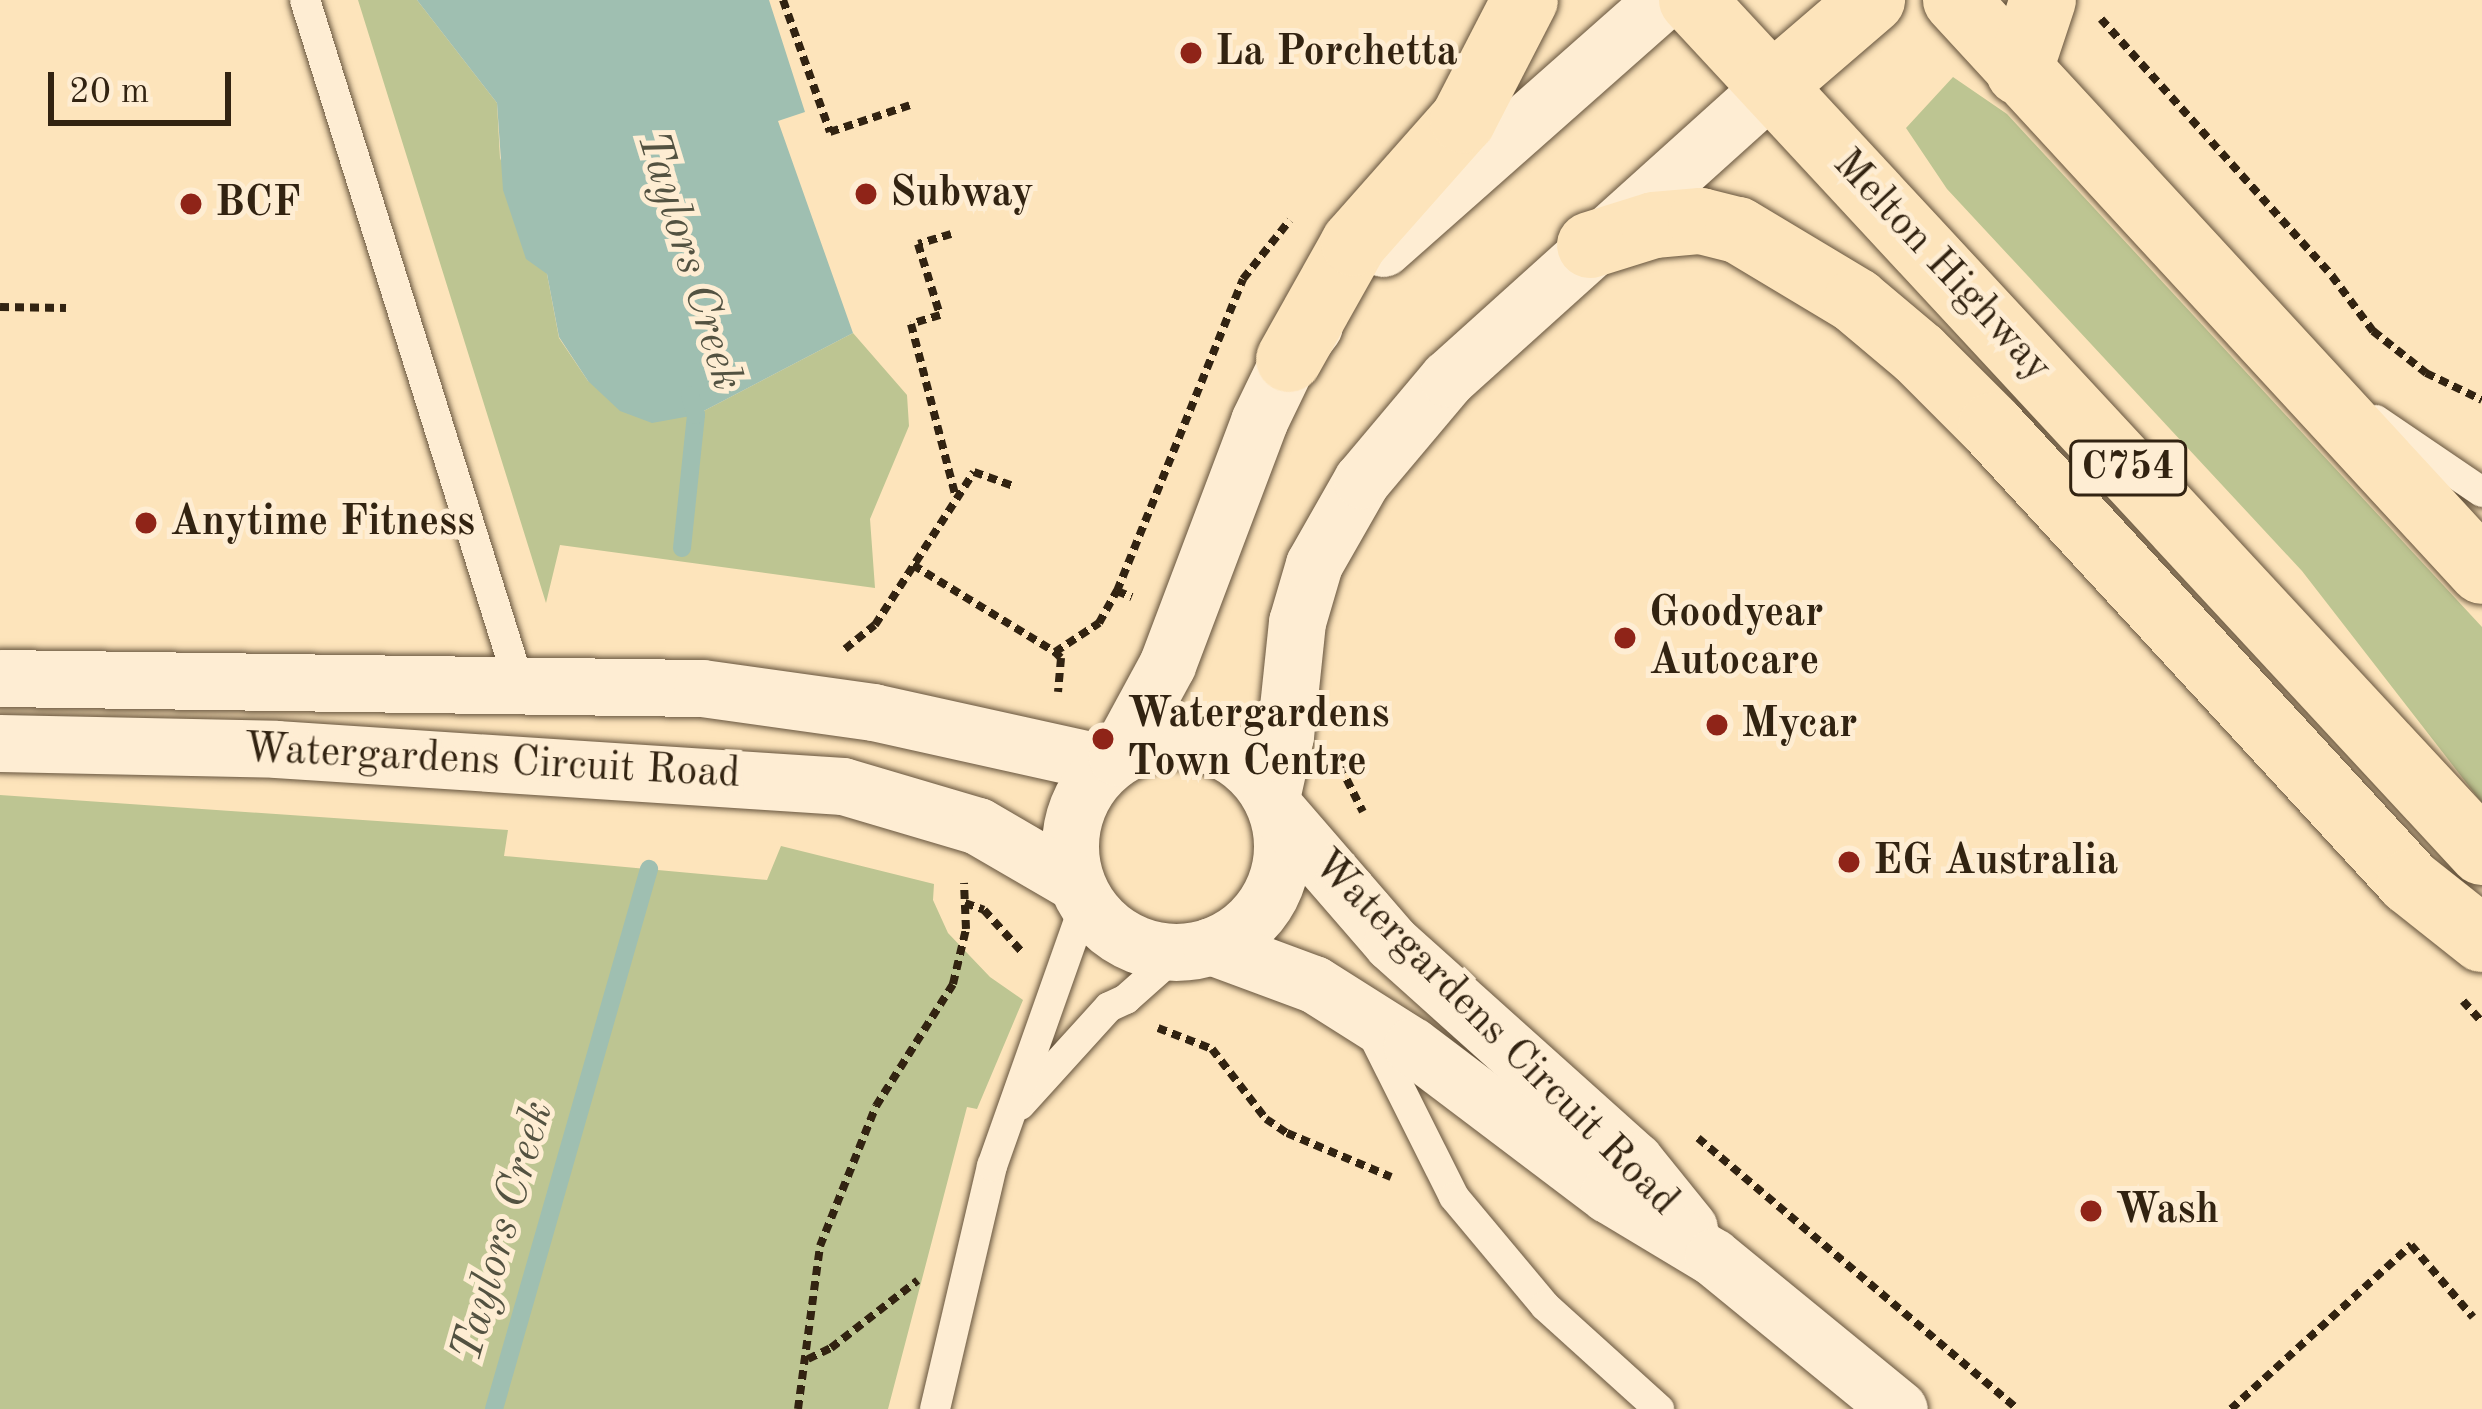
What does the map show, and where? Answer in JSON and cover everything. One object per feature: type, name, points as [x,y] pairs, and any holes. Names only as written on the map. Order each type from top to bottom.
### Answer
[{"type":"highway","points":[[1289,359],[1354,243],[1463,120],[1525,0]]},
{"type":"highway","name":"Melton Highway","points":[[1692,0],[2482,852]]},
{"type":"highway","points":[[1772,86],[1872,0]]},
{"type":"highway","points":[[1956,0],[2482,571]]},
{"type":"highway","points":[[2019,72],[2071,9]]},
{"type":"highway","points":[[1590,245],[1669,223],[1700,221],[1738,230],[1879,319],[1991,426],[2410,882],[2482,939]]},
{"type":"street","points":[[1663,0],[1389,242],[1289,359],[1230,489],[1167,665],[1112,760],[1090,783],[1070,831],[1081,892],[1102,923],[1125,940],[1195,949],[1257,915],[1281,865],[1273,804],[1297,622],[1315,564],[1362,480],[1448,378],[1590,245],[1772,86]]},
{"type":"street","name":"Watergardens Circuit Road","points":[[0,678],[703,688],[873,712],[1112,760]]},
{"type":"street","name":"Watergardens Circuit Road","points":[[873,712],[884,763],[970,845]]},
{"type":"street","points":[[1112,760],[1173,740],[1202,743],[1230,754],[1273,804]]},
{"type":"street","name":"Watergardens Circuit Road","points":[[0,743],[276,748],[843,786],[1081,892]]},
{"type":"street","name":"Watergardens Circuit Road","points":[[1273,804],[1406,957],[1635,1161],[1714,1257]]},
{"type":"street","name":"Watergardens Circuit Road","points":[[1195,949],[1314,984],[1363,1014],[1608,1194],[1714,1257],[1898,1409]]},
{"type":"lane","points":[[305,0],[519,683]]},
{"type":"lane","points":[[2282,356],[2482,492]]},
{"type":"lane","points":[[934,1409],[1006,1123],[1081,892]]},
{"type":"lane","points":[[1006,1123],[1052,1065],[1108,1007],[1195,949]]},
{"type":"lane","points":[[1363,1014],[1454,1197],[1544,1306],[1659,1409]]},
{"type":"path","points":[[783,0],[830,132],[910,105]]},
{"type":"path","points":[[2071,9],[2332,276],[2373,331],[2426,373],[2482,400]]},
{"type":"path","points":[[951,234],[918,244],[940,315],[910,324],[956,498]]},
{"type":"path","points":[[0,307],[66,308]]},
{"type":"path","points":[[831,651],[845,649],[875,625],[974,472],[1012,486]]},
{"type":"path","points":[[1333,752],[1364,814]]},
{"type":"path","points":[[798,1409],[820,1246],[876,1106],[953,984],[967,929],[970,845]]},
{"type":"path","points":[[965,903],[984,910],[1053,980]]},
{"type":"path","points":[[1108,1007],[1212,1049],[1266,1119],[1398,1182]]},
{"type":"path","points":[[1691,1132],[2017,1409]]},
{"type":"path","points":[[2231,1409],[2411,1245],[2473,1318]]},
{"type":"path","points":[[808,1359],[831,1348],[914,1281],[930,1276],[966,1285]]},
{"type":"green space","points":[[358,0],[417,0],[497,103],[500,158],[547,274],[559,338],[588,381],[696,415],[853,333],[907,395],[909,426],[870,519],[875,588],[560,545],[546,603]]},
{"type":"green space","points":[[1953,77],[2007,114],[2482,627],[2482,803],[2302,571],[1947,189],[1906,128]]},
{"type":"green space","points":[[0,795],[508,830],[504,856],[767,880],[781,846],[934,884],[933,900],[948,933],[990,977],[1023,1000],[977,1109],[967,1107],[888,1409],[0,1409]]},
{"type":"water","points":[[417,0],[769,0],[805,112],[778,121],[853,333],[696,415],[652,423],[620,411],[588,381],[559,337],[547,274],[526,259],[503,190],[497,103]]},
{"type":"waterway","name":"Taylors Creek","points":[[682,548],[696,415],[690,395]]},
{"type":"waterway","name":"Taylors Creek","points":[[494,1409],[649,869]]},
{"type":"place","name":"La Porchetta","points":[[1191,53]]},
{"type":"place","name":"Subway","points":[[866,194]]},
{"type":"place","name":"BCF","points":[[191,204]]},
{"type":"place","name":"Anytime Fitness","points":[[146,523]]},
{"type":"place","name":"Goodyear Autocare","points":[[1625,638]]},
{"type":"place","name":"Mycar","points":[[1717,725]]},
{"type":"place","name":"Watergardens Town Centre","points":[[1103,739]]},
{"type":"place","name":"EG Australia","points":[[1849,862]]},
{"type":"place","name":"Wash","points":[[2091,1211]]}]
